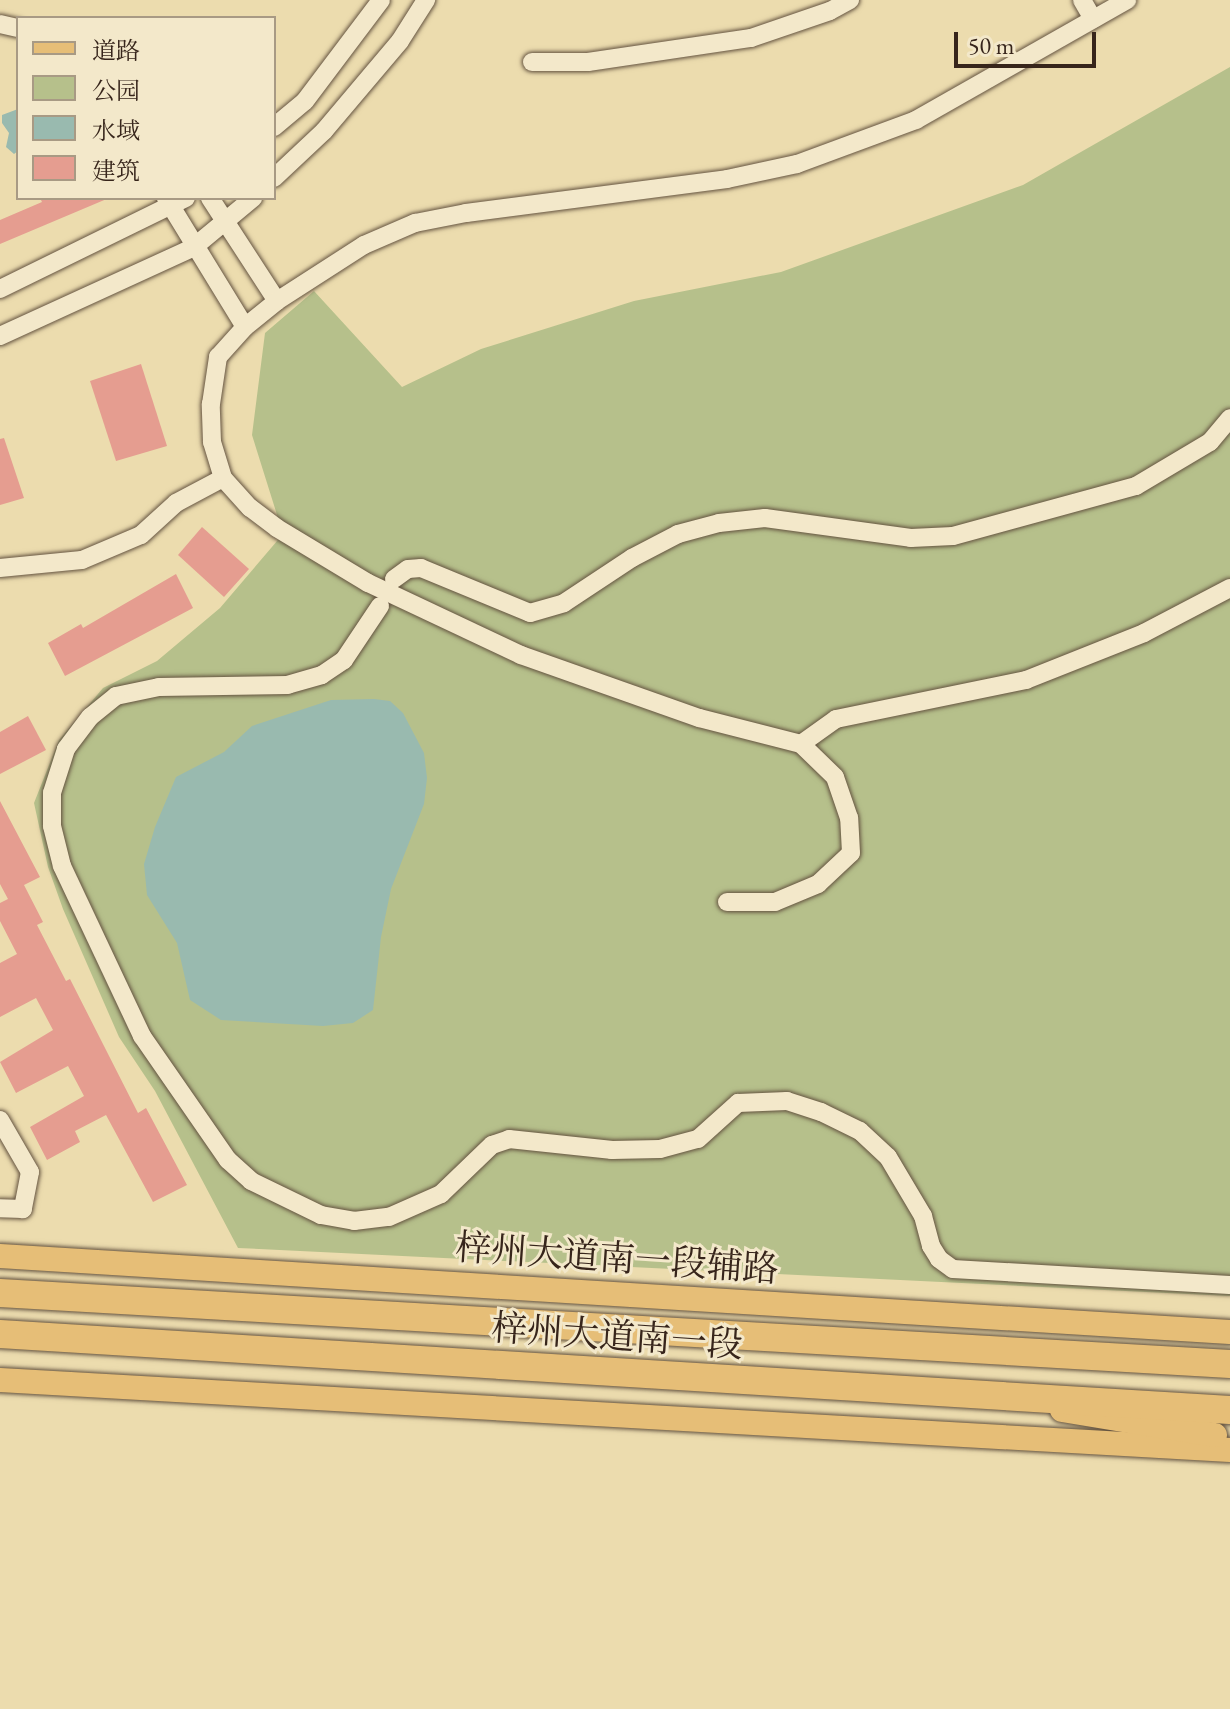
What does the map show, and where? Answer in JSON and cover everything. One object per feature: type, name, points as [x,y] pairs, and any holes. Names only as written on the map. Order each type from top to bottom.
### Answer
[{"type":"highway","name":"梓州大道南一段","points":[[0,1293],[1230,1364]]},
{"type":"highway","name":"梓州大道南一段","points":[[0,1334],[984,1398],[1230,1410]]},
{"type":"main road","name":"梓州大道南一段辅路","points":[[0,1256],[1230,1332]]},
{"type":"main road","points":[[0,1380],[1230,1450]]},
{"type":"main road","points":[[984,1398],[1230,1438]]},
{"type":"street","points":[[276,125],[305,101],[381,0]]},
{"type":"street","points":[[276,176],[324,131],[400,41],[426,0]]},
{"type":"street","points":[[532,62],[588,62],[751,38],[830,11],[850,0]]},
{"type":"street","points":[[1082,0],[1093,19]]},
{"type":"street","points":[[727,902],[775,902],[818,884],[851,853],[849,818],[835,777],[801,744],[699,718],[521,655],[317,554],[250,508],[223,478],[212,442],[211,404],[218,357],[245,327],[277,301],[364,245],[415,223],[466,213],[727,179],[797,164],[854,146],[916,120],[1127,0]]},
{"type":"street","points":[[211,200],[277,301]]},
{"type":"street","points":[[0,336],[194,247],[251,200]]},
{"type":"street","points":[[0,289],[174,201],[194,247],[245,327]]},
{"type":"street","points":[[394,579],[408,569],[421,568],[530,613],[564,603],[632,558],[678,534],[719,523],[765,518],[911,538],[953,536],[1136,486],[1210,442],[1230,418]]},
{"type":"street","points":[[0,568],[82,560],[141,535],[176,503],[223,478]]},
{"type":"street","points":[[801,744],[836,719],[1026,680],[1144,633],[1230,588]]},
{"type":"street","points":[[380,606],[344,660],[322,675],[288,685],[159,687],[116,696],[90,717],[66,749],[52,793],[52,826],[62,866],[142,1036],[228,1160],[251,1181],[321,1215],[354,1221],[389,1217],[441,1194],[492,1145],[509,1139],[612,1150],[660,1149],[698,1139],[738,1103],[787,1101],[821,1112],[860,1131],[888,1157],[923,1216],[931,1246],[953,1269],[1230,1285]]},
{"type":"street","points":[[0,1120],[30,1172],[23,1209],[0,1208]]},
{"type":"green space","points":[[1230,67],[1230,1296],[238,1248],[155,1091],[119,1037],[63,909],[48,867],[34,803],[59,740],[103,688],[157,661],[220,608],[283,534],[252,435],[265,333],[314,291],[402,387],[481,349],[634,301],[781,272],[1023,185]]},
{"type":"water","points":[[16,110],[14,154],[6,147],[9,133],[2,123],[2,115]]},
{"type":"water","points":[[331,700],[390,701],[403,713],[424,753],[427,778],[424,804],[391,889],[381,937],[373,1010],[353,1023],[323,1026],[221,1020],[190,1000],[177,943],[147,895],[144,864],[155,827],[176,777],[224,752],[252,726]]},
{"type":"building","points":[[104,200],[0,244],[0,220],[42,202]]},
{"type":"building","points":[[141,364],[167,446],[116,461],[90,381]]},
{"type":"building","points":[[4,438],[24,498],[0,505],[0,439]]},
{"type":"building","points":[[202,527],[249,569],[224,597],[178,555]]},
{"type":"building","points":[[176,574],[193,608],[65,676],[48,643],[81,624],[83,628]]},
{"type":"building","points":[[28,716],[46,750],[0,774],[0,732]]},
{"type":"building","points":[[0,801],[40,877],[24,885],[43,922],[37,925],[66,981],[70,979],[138,1113],[146,1108],[187,1185],[153,1202],[106,1115],[75,1131],[80,1142],[47,1160],[30,1127],[84,1096],[68,1066],[16,1093],[0,1062],[53,1030],[36,998],[0,1017],[0,963],[17,954],[0,921],[0,903],[8,899],[0,884]]}]
